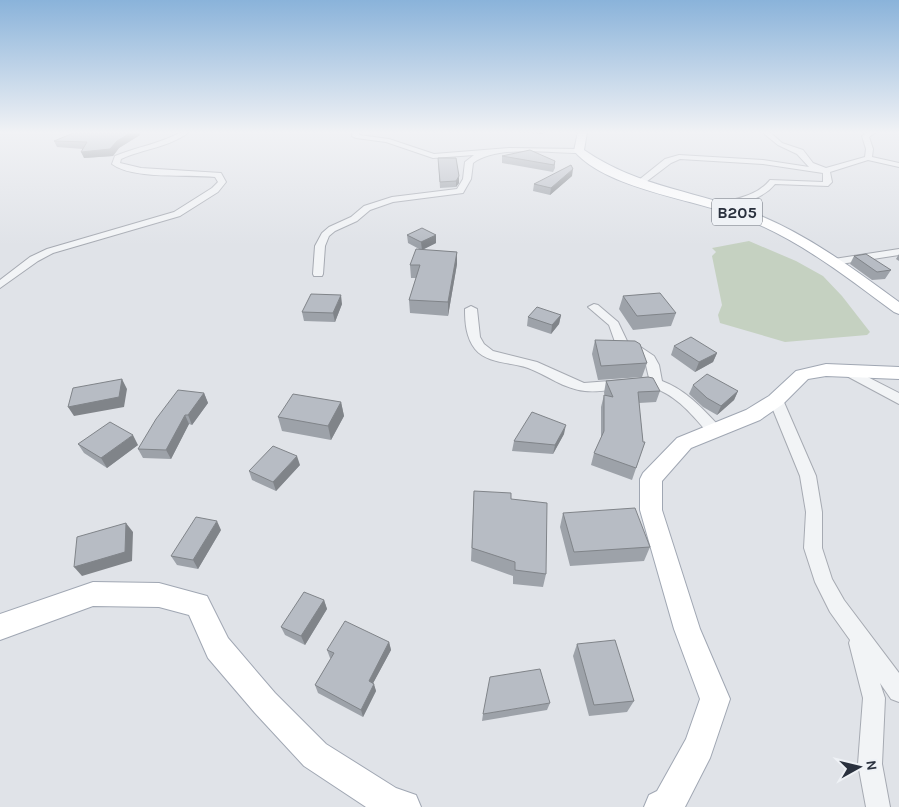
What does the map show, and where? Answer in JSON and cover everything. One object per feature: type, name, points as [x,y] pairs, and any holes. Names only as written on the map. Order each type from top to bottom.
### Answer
[{"type":"main road","name":"B205","points":[[610,170],[639,183],[718,206],[756,219],[785,232],[834,262],[899,309]]},
{"type":"main road","points":[[662,807],[670,803],[699,747],[715,700],[687,628],[651,510],[651,479],[684,443],[753,415],[776,400],[802,375],[826,370],[899,373]]},
{"type":"main road","points":[[0,628],[93,594],[159,595],[198,606],[218,648],[265,703],[315,755],[389,803],[404,807]]},
{"type":"street","points":[[0,285],[34,259],[50,251],[177,214],[214,190],[222,182],[218,175],[203,172],[150,172],[134,170]]},
{"type":"street","points":[[318,274],[320,246],[332,229],[348,222],[375,204],[407,197],[460,191],[467,179],[468,170]]},
{"type":"street","points":[[639,183],[657,170]]},
{"type":"street","points":[[801,170],[830,170]]},
{"type":"street","points":[[718,206],[752,198],[767,189],[773,182],[825,184],[828,182],[826,171]]},
{"type":"street","points":[[834,262],[899,252]]},
{"type":"street","points":[[594,307],[614,324],[621,342],[626,347],[638,351],[650,359],[653,365],[656,384]]},
{"type":"street","points":[[471,309],[471,330],[478,344],[485,351],[533,365],[582,387],[611,386],[637,382],[656,384],[685,400],[714,430]]},
{"type":"street","points":[[848,371],[899,399]]},
{"type":"street","points":[[776,400],[808,476],[814,512],[813,548],[824,582],[837,606],[899,692]]},
{"type":"street","points":[[857,635],[874,698],[870,764],[878,807]]},
{"type":"green space","points":[[749,241],[796,261],[823,276],[842,296],[870,332],[867,335],[785,342],[720,323],[718,315],[722,305],[712,256],[716,252],[712,248]]},
{"type":"building","points":[[439,170],[458,170],[459,176],[456,181],[440,182]]},
{"type":"building","points":[[562,170],[572,170],[551,188],[534,184]]},
{"type":"building","points":[[422,228],[436,235],[421,242],[407,235]]},
{"type":"building","points":[[416,249],[457,252],[448,302],[409,300],[420,265],[410,265]]},
{"type":"building","points":[[866,254],[891,270],[877,272],[854,256]]},
{"type":"building","points":[[660,293],[676,313],[637,316],[623,296]]},
{"type":"building","points":[[311,294],[341,295],[333,313],[302,312]]},
{"type":"building","points":[[537,307],[561,315],[552,325],[528,317]]},
{"type":"building","points":[[691,337],[717,353],[699,362],[674,346]]},
{"type":"building","points":[[595,340],[635,341],[640,344],[647,363],[601,366]]},
{"type":"building","points":[[707,374],[738,391],[721,406],[707,398],[693,385]]},
{"type":"building","points":[[653,378],[660,391],[638,392],[643,442],[645,442],[636,468],[594,453],[604,431],[604,395],[613,397],[606,381]]},
{"type":"building","points":[[122,379],[119,397],[68,407],[73,388]]},
{"type":"building","points":[[178,390],[204,393],[188,415],[185,415],[166,450],[138,449],[156,419]]},
{"type":"building","points":[[293,394],[341,402],[328,426],[278,417]]},
{"type":"building","points":[[532,412],[566,425],[555,445],[514,441]]},
{"type":"building","points":[[110,422],[133,435],[101,458],[78,444]]},
{"type":"building","points":[[273,446],[297,456],[273,482],[249,471]]},
{"type":"building","points":[[474,491],[511,493],[511,499],[547,503],[546,574],[515,570],[515,562],[472,548]]},
{"type":"building","points":[[635,508],[650,547],[574,552],[563,513]]},
{"type":"building","points":[[196,517],[217,521],[193,560],[171,556]]},
{"type":"building","points":[[126,523],[125,552],[74,567],[77,537]]},
{"type":"building","points":[[304,592],[324,600],[301,636],[281,627]]},
{"type":"building","points":[[345,621],[389,642],[369,681],[374,684],[361,710],[315,685],[334,653],[327,650]]},
{"type":"building","points":[[615,640],[634,701],[594,705],[577,644]]},
{"type":"building","points":[[540,669],[550,703],[483,714],[490,677]]}]
